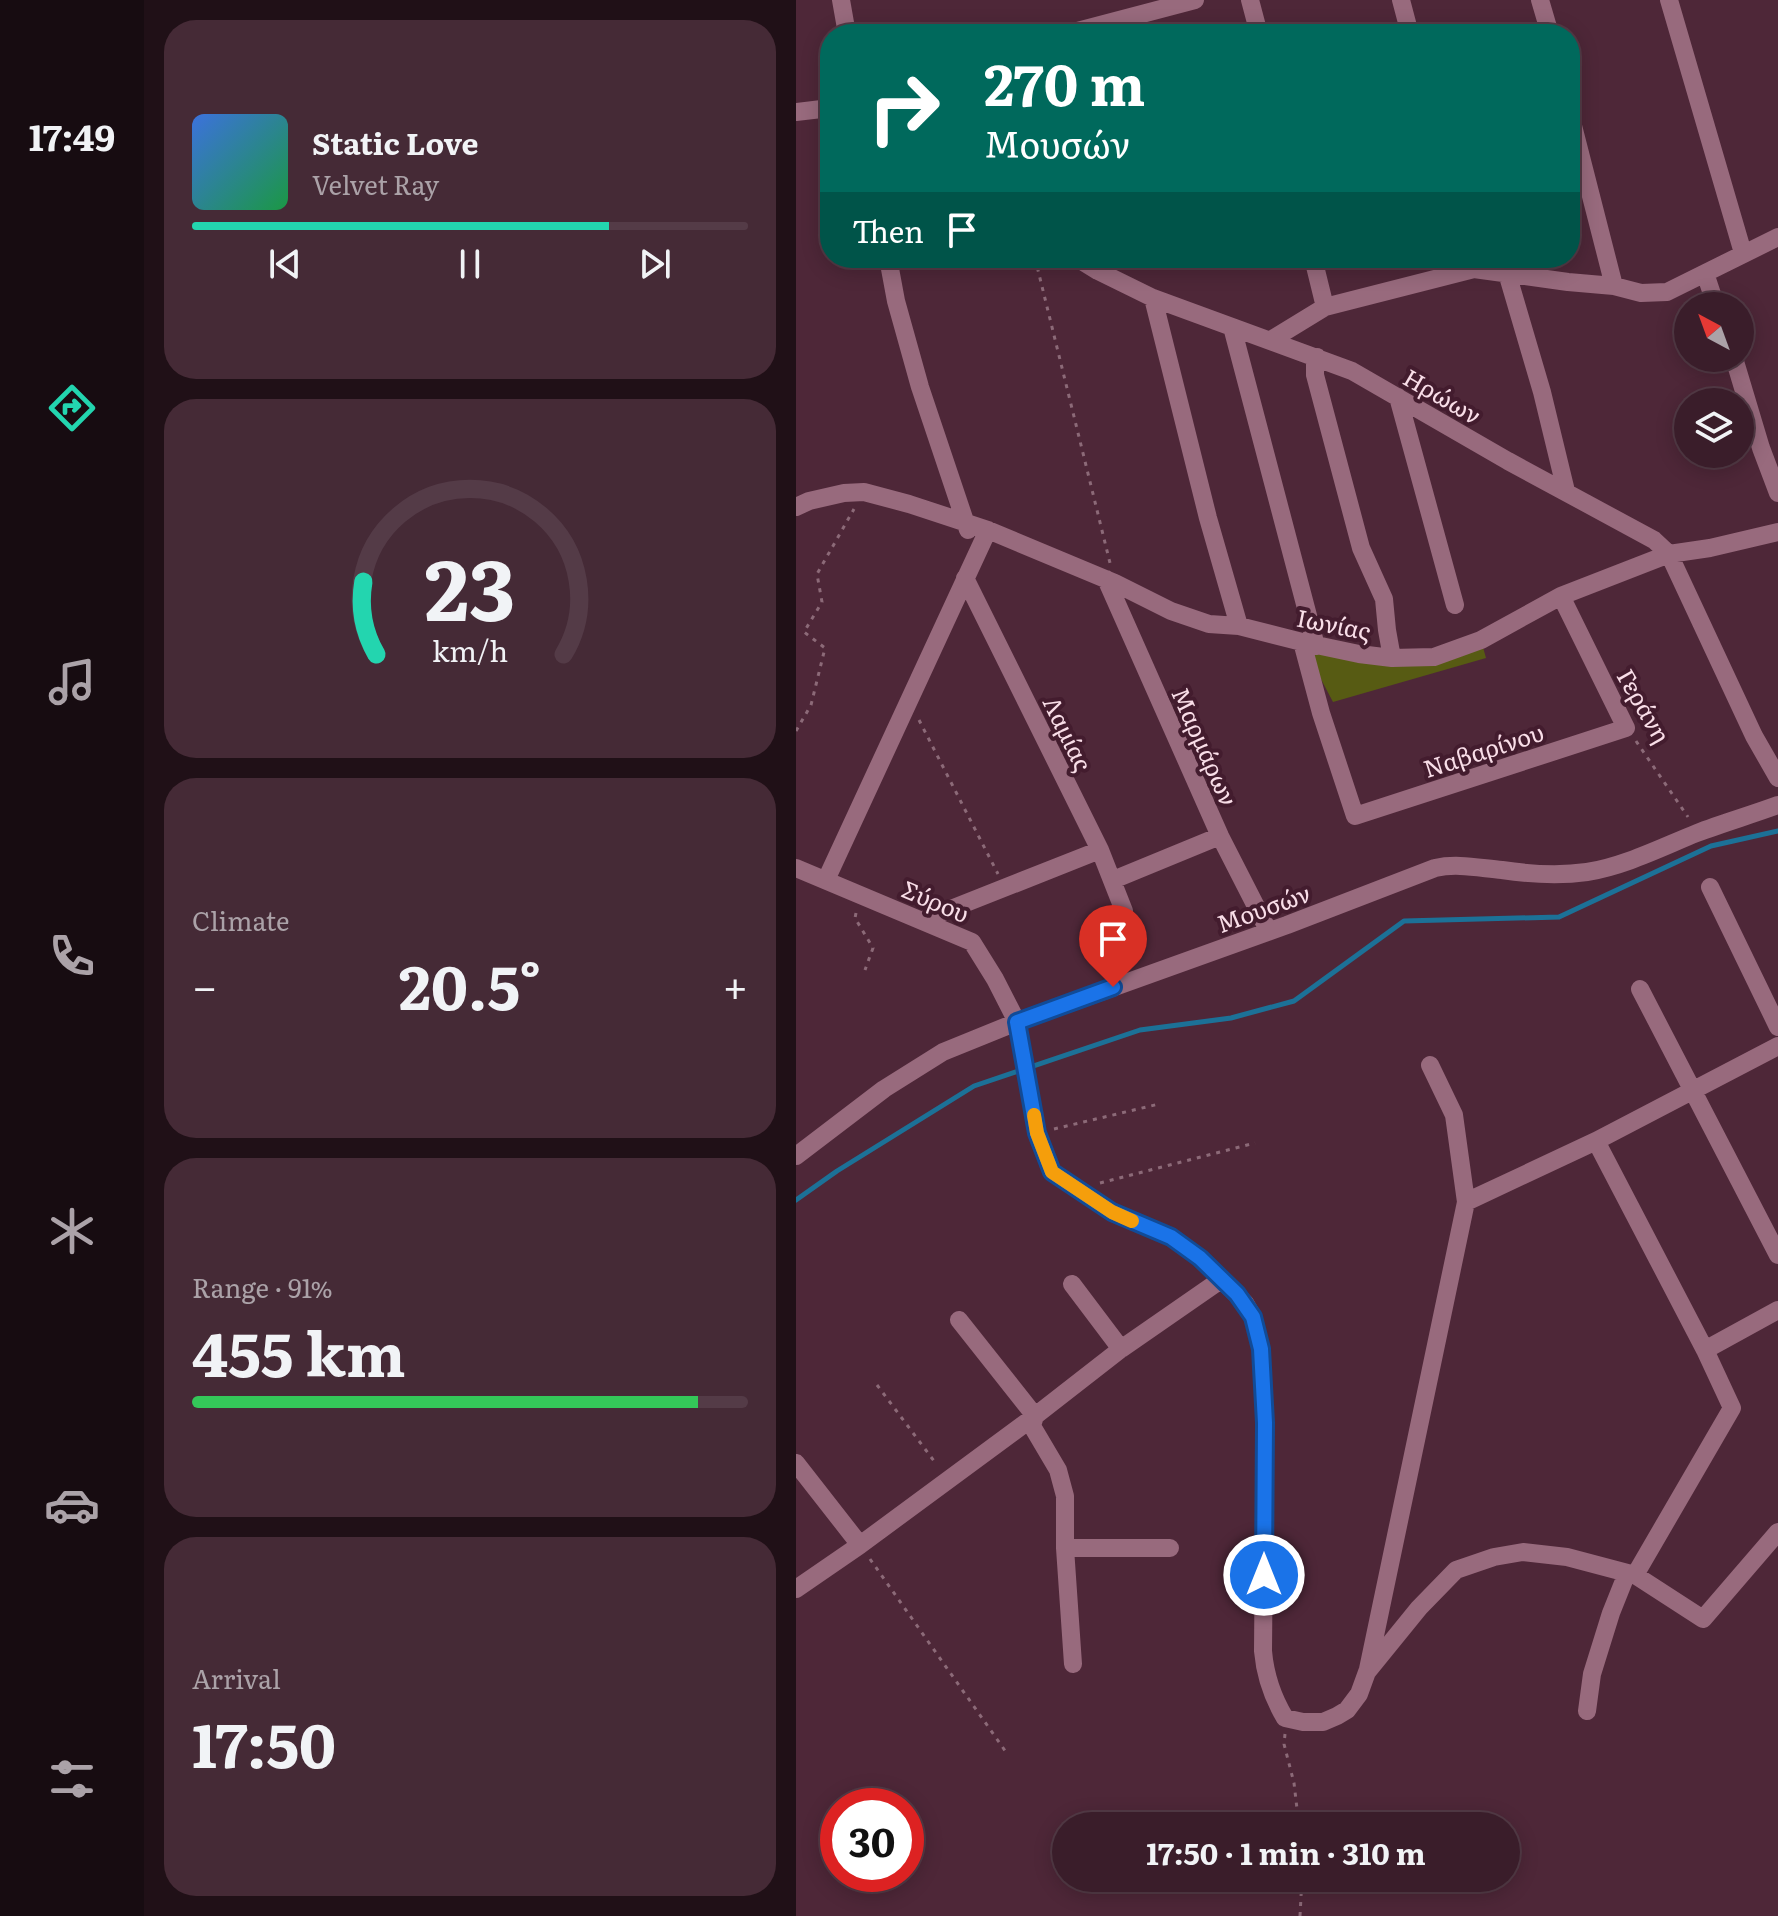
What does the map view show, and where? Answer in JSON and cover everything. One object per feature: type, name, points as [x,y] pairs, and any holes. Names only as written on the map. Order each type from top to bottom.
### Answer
[{"type":"street","points":[[841,0],[845,24]]},
{"type":"street","points":[[1104,24],[1195,0]]},
{"type":"street","points":[[1250,0],[1256,24]]},
{"type":"street","points":[[1401,0],[1407,24]]},
{"type":"street","points":[[1540,0],[1547,24]]},
{"type":"street","points":[[1669,0],[1743,253]]},
{"type":"street","points":[[796,112],[820,109]]},
{"type":"street","points":[[1580,153],[1614,286]]},
{"type":"street","points":[[1490,268],[1568,282],[1614,286],[1641,293],[1667,292],[1743,253],[1776,244]]},
{"type":"street","points":[[890,268],[908,344],[964,522],[979,550]]},
{"type":"street","name":"Ηρώων","points":[[1101,268],[1153,298],[1352,371],[1654,540],[1669,554]]},
{"type":"street","points":[[1315,268],[1325,307]]},
{"type":"street","points":[[1271,340],[1325,307],[1455,268]]},
{"type":"street","points":[[1507,273],[1542,392],[1566,491]]},
{"type":"street","points":[[1705,273],[1711,292]]},
{"type":"street","points":[[1153,298],[1208,518],[1239,626]]},
{"type":"street","points":[[1232,327],[1309,644]]},
{"type":"street","points":[[1317,357],[1315,375],[1361,548],[1384,599],[1392,658]]},
{"type":"street","points":[[1738,372],[1778,493]]},
{"type":"street","points":[[1398,397],[1455,605]]},
{"type":"street","points":[[796,507],[844,493],[864,492]]},
{"type":"street","name":"Ιωνίας","points":[[864,492],[988,530],[1110,581],[1171,611],[1209,624],[1239,626],[1309,644],[1392,658],[1434,657],[1481,640],[1561,596],[1669,554]]},
{"type":"street","points":[[826,880],[988,530]]},
{"type":"street","points":[[1778,532],[1669,554],[1754,736],[1778,778]]},
{"type":"street","name":"Λαμίας","points":[[965,578],[1100,850],[1124,911]]},
{"type":"street","name":"Μαρμάρων","points":[[1110,581],[1220,836],[1268,930]]},
{"type":"street","name":"Γεράνη","points":[[1561,596],[1626,728]]},
{"type":"street","name":"Ναβαρίνου","points":[[1309,644],[1321,713],[1355,816],[1626,728]]},
{"type":"street","name":"Μουσών","points":[[796,1156],[884,1089],[943,1052],[1435,868],[1448,865],[1563,874],[1590,872],[1778,805]]},
{"type":"street","points":[[1113,880],[1220,836]]},
{"type":"street","points":[[923,920],[1100,850]]},
{"type":"street","name":"Σύρου","points":[[796,868],[972,942],[1017,1022],[1037,1133],[1052,1172],[1112,1212],[1171,1237],[1200,1258],[1245,1303],[1253,1317],[1261,1349],[1265,1423],[1264,1665],[1276,1702],[1285,1718]]},
{"type":"street","points":[[1710,887],[1778,1027]]},
{"type":"street","points":[[1640,989],[1778,1255]]},
{"type":"street","points":[[1466,1202],[1596,1141],[1778,1046]]},
{"type":"street","points":[[1285,1718],[1323,1722],[1337,1716],[1347,1710],[1359,1694],[1367,1672],[1466,1202],[1454,1115],[1430,1065]]},
{"type":"street","points":[[1587,1711],[1592,1674],[1611,1613],[1631,1574],[1732,1408],[1596,1141]]},
{"type":"street","points":[[796,1589],[1035,1416],[1121,1349],[1222,1279]]},
{"type":"street","points":[[1072,1284],[1121,1349]]},
{"type":"street","points":[[1705,1350],[1778,1310]]},
{"type":"street","points":[[959,1320],[1035,1416]]},
{"type":"street","points":[[1035,1416],[1032,1426],[1058,1470],[1065,1496],[1065,1548],[1073,1664]]},
{"type":"street","points":[[796,1463],[860,1545]]},
{"type":"street","points":[[1367,1672],[1419,1608],[1456,1570],[1494,1557],[1523,1552],[1567,1557],[1631,1574],[1703,1619],[1778,1532]]},
{"type":"street","points":[[1065,1548],[1170,1548]]},
{"type":"path","points":[[1037,268],[1110,581]]},
{"type":"path","points":[[796,731],[811,705],[825,648],[804,632],[822,602],[817,574],[864,492]]},
{"type":"path","points":[[910,701],[1005,888]]},
{"type":"path","name":"Γεράνη","points":[[1626,728],[1698,833]]},
{"type":"path","points":[[858,893],[855,918],[873,948],[865,970]]},
{"type":"path","points":[[1037,1133],[1159,1104]]},
{"type":"path","points":[[1078,1189],[1255,1143]]},
{"type":"path","points":[[877,1385],[948,1480]]},
{"type":"path","points":[[860,1545],[1006,1752]]},
{"type":"path","points":[[1285,1718],[1284,1744],[1297,1812]]},
{"type":"path","points":[[1300,1916],[1301,1892]]},
{"type":"shaded area","points":[[1481,640],[1486,658],[1333,702],[1302,643],[1392,658]]},
{"type":"waterway","points":[[796,1200],[974,1086],[1140,1030],[1231,1018],[1294,1001],[1404,921],[1559,917],[1711,846],[1778,831]]},
{"type":"slow traffic","points":[[1034,1115],[1037,1133],[1052,1172],[1112,1212],[1132,1221]]},
{"type":"route","points":[[1113,987],[1017,1022],[1037,1133],[1052,1172],[1112,1212],[1171,1237],[1222,1279],[1245,1303],[1253,1317],[1261,1349],[1265,1423],[1264,1575]]}]
